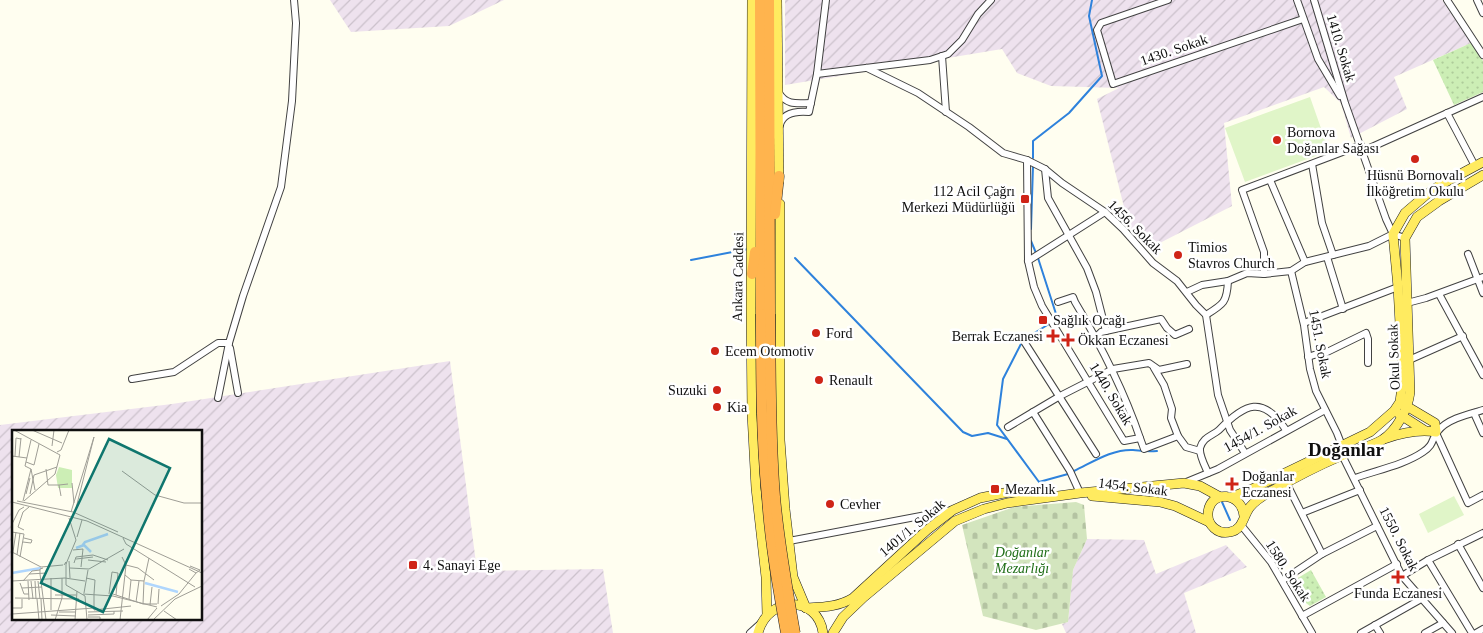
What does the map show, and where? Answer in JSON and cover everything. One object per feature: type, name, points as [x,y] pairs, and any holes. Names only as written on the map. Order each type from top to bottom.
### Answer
[{"type":"highway","name":"Ankara Caddesi","points":[[760,0],[760,217],[775,496],[782,563],[795,633]]},
{"type":"highway","name":"Ankara Caddesi","points":[[770,0],[770,267],[765,314],[762,422],[774,563],[786,633]]},
{"type":"highway","points":[[770,267],[779,176]]},
{"type":"highway","points":[[752,274],[760,217]]},
{"type":"main road","name":"Ankara Caddesi","points":[[752,0],[752,414],[756,488],[766,577],[767,615]]},
{"type":"main road","points":[[777,0],[780,440],[793,577],[806,608]]},
{"type":"main road","points":[[1404,404],[1398,287],[1393,234],[1405,213],[1426,195],[1440,185],[1479,164]]},
{"type":"main road","points":[[1405,238],[1417,217],[1439,201],[1483,175]]},
{"type":"main road","name":"Okul Sokak","points":[[1243,520],[1254,502],[1286,482],[1342,451],[1382,440],[1402,416],[1404,404],[1410,392],[1405,238]]},
{"type":"main road","points":[[1184,484],[1200,486],[1220,497],[1232,497],[1342,451],[1370,432],[1404,404]]},
{"type":"main road","points":[[1382,440],[1398,434],[1424,430],[1436,432],[1435,423],[1404,404]]},
{"type":"main road","points":[[1394,411],[1424,430]]},
{"type":"main road","name":"1401/1. Sokak","points":[[833,633],[843,617],[864,597],[955,521],[984,509],[1045,497],[1184,484]]},
{"type":"main road","name":"1401/1. Sokak","points":[[806,608],[832,606],[852,598],[927,530],[953,510],[980,498],[1009,492],[1045,497]]},
{"type":"main road","name":"1454. Sokak","points":[[1080,493],[1090,496],[1160,502],[1175,506],[1209,522]]},
{"type":"main road","points":[[1220,497],[1211,504],[1208,510],[1209,522],[1212,527],[1223,533],[1234,531],[1243,520],[1241,504],[1232,497]]},
{"type":"main road","points":[[759,629],[767,615],[776,608],[788,604],[806,608],[814,614],[823,626],[823,633]]},
{"type":"street","points":[[218,398],[229,344],[243,296],[281,187],[292,101],[296,23],[294,0]]},
{"type":"street","points":[[778,132],[781,119],[788,114],[809,112],[817,74],[826,0]]},
{"type":"street","points":[[817,74],[930,60],[948,54],[962,40],[978,14],[991,0]]},
{"type":"street","name":"1430. Sokak","points":[[1168,0],[1101,23],[1096,30],[1113,84],[1303,19]]},
{"type":"street","name":"1410. Sokak","points":[[1298,0],[1318,59],[1345,103]]},
{"type":"street","name":"1410. Sokak","points":[[1314,0],[1345,103],[1393,234]]},
{"type":"street","points":[[1447,0],[1483,55]]},
{"type":"street","points":[[1476,0],[1483,12]]},
{"type":"street","points":[[942,56],[946,112]]},
{"type":"street","name":"1456. Sokak","points":[[867,68],[918,93],[1004,153],[1027,160],[1045,169],[1104,212],[1123,229],[1153,263],[1177,281],[1206,315]]},
{"type":"street","points":[[777,90],[787,102],[811,103]]},
{"type":"street","points":[[1264,274],[1264,252],[1242,190],[1362,148],[1483,97]]},
{"type":"street","points":[[1448,113],[1479,164]]},
{"type":"street","name":"1440. Sokak","points":[[1027,160],[1028,261],[1034,287],[1042,306],[1124,441],[1140,438],[1144,449],[1178,436]]},
{"type":"street","points":[[1312,164],[1322,223],[1342,309]]},
{"type":"street","points":[[1045,169],[1048,198],[1088,268],[1106,331]]},
{"type":"street","points":[[1270,180],[1305,262]]},
{"type":"street","points":[[1028,261],[1104,212]]},
{"type":"street","points":[[1187,292],[1247,274],[1291,271],[1305,262],[1369,246],[1393,234],[1405,238]]},
{"type":"street","points":[[1468,254],[1480,278],[1483,293]]},
{"type":"street","name":"1451. Sokak","points":[[1291,271],[1304,323],[1308,356],[1316,392],[1342,451]]},
{"type":"street","points":[[1406,303],[1439,294],[1480,278]]},
{"type":"street","points":[[1228,281],[1227,296],[1224,303],[1206,315],[1218,394],[1230,430],[1245,453]]},
{"type":"street","points":[[1304,323],[1398,287]]},
{"type":"street","points":[[1439,294],[1483,375]]},
{"type":"street","points":[[1058,302],[1073,298],[1113,369],[1129,404],[1140,438]]},
{"type":"street","points":[[1095,338],[1101,332],[1161,318],[1167,328],[1175,335],[1189,329]]},
{"type":"street","points":[[1308,356],[1321,355],[1366,334],[1368,340],[1368,363]]},
{"type":"street","points":[[1409,360],[1463,336]]},
{"type":"street","points":[[132,379],[174,372],[218,343],[229,344]]},
{"type":"street","points":[[1024,343],[1096,454]]},
{"type":"street","points":[[229,344],[238,393]]},
{"type":"street","points":[[1149,363],[1164,384],[1172,409],[1170,418],[1178,436],[1186,447],[1200,451]]},
{"type":"street","points":[[1008,427],[1060,396],[1113,369],[1149,363],[1159,370],[1187,364]]},
{"type":"street","points":[[1208,473],[1200,451],[1201,445],[1206,437],[1217,432],[1236,413],[1254,406],[1261,406],[1278,418],[1286,430]]},
{"type":"street","name":"1454/1. Sokak","points":[[1208,473],[1325,410]]},
{"type":"street","points":[[1355,478],[1423,453],[1432,445],[1436,432],[1441,427],[1483,410]]},
{"type":"street","points":[[1033,412],[1070,470],[1080,493]]},
{"type":"street","points":[[1474,413],[1483,433]]},
{"type":"street","points":[[1436,432],[1468,503],[1483,495]]},
{"type":"street","name":"1550. Sokak","points":[[1342,451],[1402,576],[1452,633]]},
{"type":"street","name":"1401/1. Sokak","points":[[1184,484],[1208,473]]},
{"type":"street","points":[[1286,482],[1322,554]]},
{"type":"street","points":[[1302,513],[1360,490]]},
{"type":"street","points":[[789,541],[953,510]]},
{"type":"street","name":"1580. Sokak","points":[[1243,520],[1282,580],[1312,633]]},
{"type":"street","points":[[1282,580],[1322,554],[1378,526]]},
{"type":"street","points":[[1402,576],[1458,544],[1483,533]]},
{"type":"street","points":[[1458,544],[1483,588]]},
{"type":"street","points":[[1428,560],[1472,633]]},
{"type":"street","points":[[1302,616],[1397,564]]},
{"type":"street","points":[[1361,633],[1423,598]]},
{"type":"street","points":[[1425,633],[1443,623]]},
{"type":"street","points":[[1375,624],[1380,633]]},
{"type":"street","points":[[750,633],[759,629]]},
{"type":"street","points":[[1476,633],[1483,629]]},
{"type":"shaded area","points":[[330,0],[504,0],[449,26],[351,32]]},
{"type":"shaded area","points":[[785,0],[1442,0],[1471,43],[1394,77],[1407,109],[1351,138],[1341,103],[1324,87],[1224,123],[1232,206],[1150,248],[1129,227],[1097,99],[1119,88],[1051,86],[1017,73],[1002,49],[785,85]]},
{"type":"shaded area","points":[[450,361],[477,571],[603,569],[613,633],[0,633],[0,425],[172,404]]},
{"type":"shaded area","points":[[1087,539],[1144,540],[1156,574],[1226,545],[1247,567],[1184,593],[1196,633],[1066,633],[1062,624],[1068,622],[1073,570]]},
{"type":"green space","points":[[1471,43],[1483,61],[1483,92],[1454,105],[1433,60]]},
{"type":"green space","name":"Bornova Doğanlar Sağası","points":[[1310,97],[1329,151],[1245,182],[1225,128]]},
{"type":"green space","points":[[1454,496],[1464,515],[1428,533],[1419,514]]},
{"type":"green space","name":"Doğanlar Mezarlığı","points":[[1076,502],[1084,505],[1087,539],[1073,570],[1068,622],[1036,630],[983,616],[962,525],[1014,507]]},
{"type":"green space","points":[[1311,570],[1326,597],[1310,606],[1306,603],[1293,581]]},
{"type":"waterway","points":[[1033,158],[1033,141],[1069,113],[1102,76],[1089,16],[1092,0]]},
{"type":"waterway","points":[[1031,229],[1033,166]]},
{"type":"waterway","points":[[1031,241],[1036,253]]},
{"type":"waterway","points":[[691,260],[748,249]]},
{"type":"waterway","points":[[795,258],[963,432],[972,436],[988,433],[1007,439]]},
{"type":"waterway","points":[[1038,258],[1057,317],[1054,321]]},
{"type":"waterway","points":[[1049,324],[1023,340],[1003,379],[997,425],[1039,482],[1068,474]]},
{"type":"waterway","points":[[1074,471],[1103,457],[1125,450],[1157,451]]},
{"type":"waterway","points":[[1222,502],[1230,520]]},
{"type":"place","name":"Bornova Doğanlar Sağası","points":[[1277,140]]},
{"type":"place","name":"Hüsnü Bornovalı İlköğretim Okulu","points":[[1415,159]]},
{"type":"place","name":"112 Acil Çağrı Merkezi Müdürlüğü","points":[[1025,199]]},
{"type":"place","name":"Timios Stavros Church","points":[[1178,255]]},
{"type":"place","name":"Sağlık Ocağı","points":[[1043,320]]},
{"type":"place","name":"Ford","points":[[816,333]]},
{"type":"place","name":"Berrak Eczanesi","points":[[1053,336]]},
{"type":"place","name":"Ökkan Eczanesi","points":[[1068,340]]},
{"type":"place","name":"Ecem Otomotiv","points":[[715,351]]},
{"type":"place","name":"Renault","points":[[819,380]]},
{"type":"place","name":"Suzuki","points":[[717,390]]},
{"type":"place","name":"Kia","points":[[717,407]]},
{"type":"place","name":"Doğanlar Eczanesi","points":[[1232,484]]},
{"type":"place","name":"Mezarlık","points":[[995,489]]},
{"type":"place","name":"Cevher","points":[[830,504]]},
{"type":"place","name":"4. Sanayi Ege","points":[[413,565]]},
{"type":"place","name":"Funda Eczanesi","points":[[1398,577]]},
{"type":"district","name":"Doğanlar","points":[[1346,449]]}]
